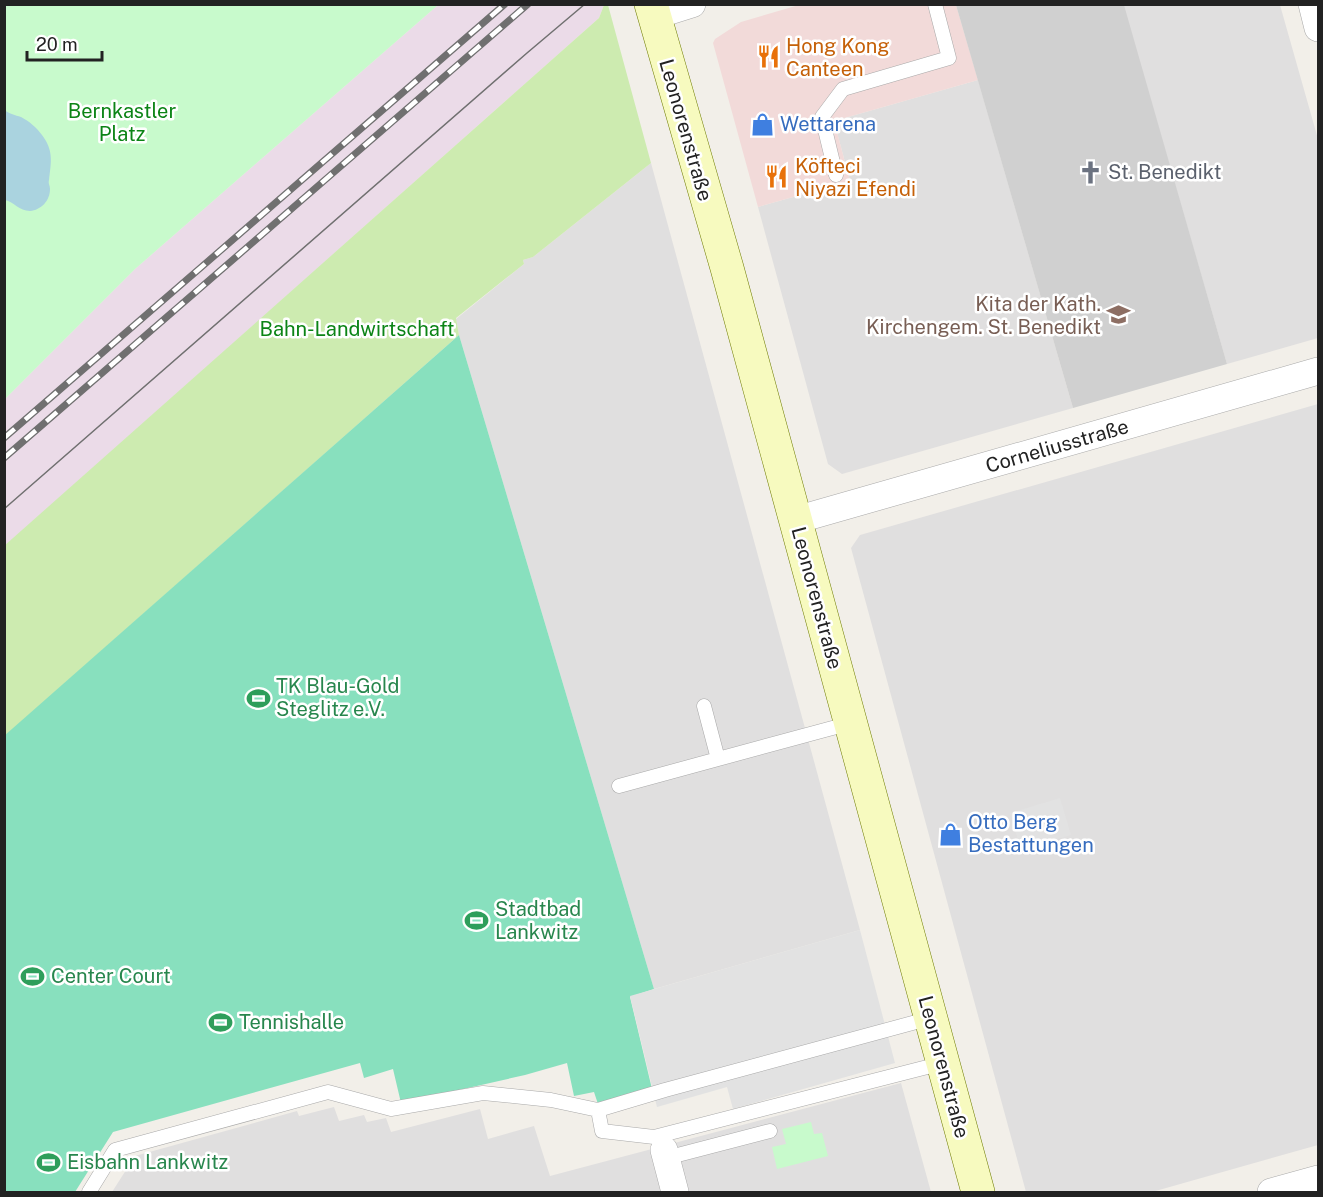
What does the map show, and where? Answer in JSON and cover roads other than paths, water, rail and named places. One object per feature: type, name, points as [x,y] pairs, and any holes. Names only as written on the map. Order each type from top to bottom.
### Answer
[{"type":"main road","name":"Leonorenstraße","points":[[652,10],[727,268],[978,1192]]},
{"type":"street","points":[[652,10],[692,4]]},
{"type":"street","points":[[1312,4],[1318,28]]},
{"type":"street","name":"Corneliusstraße","points":[[795,520],[1318,371]]},
{"type":"street","points":[[665,1154],[675,1192]]},
{"type":"street","points":[[1271,1192],[1318,1179]]},
{"type":"lane","points":[[836,175],[822,117],[843,89],[949,58],[934,4]]},
{"type":"lane","points":[[704,706],[718,759]]},
{"type":"lane","points":[[619,786],[851,723]]},
{"type":"lane","points":[[89,1192],[115,1150],[328,1092],[391,1109],[483,1093],[551,1100],[598,1110],[931,1018]]},
{"type":"lane","points":[[598,1110],[602,1131],[654,1137],[943,1063]]},
{"type":"lane","points":[[665,1154],[770,1131]]},
{"type":"water","points":[[4,110],[33,125],[48,146],[51,157],[50,193],[38,209],[23,210],[5,200]]},
{"type":"tram line","points":[[4,509],[585,4]]},
{"type":"railway","points":[[4,438],[505,4]]},
{"type":"railway","points":[[4,458],[528,4]]},
{"type":"place","name":"Hong Kong Canteen","points":[[768,57]]},
{"type":"place","name":"Wettarena","points":[[762,124]]},
{"type":"place","name":"St. Benedikt","points":[[1090,172]]},
{"type":"place","name":"Köfteci Niyazi Efendi","points":[[777,177]]},
{"type":"place","name":"Kita der Kath. Kirchengem. St. Benedikt","points":[[1119,315]]},
{"type":"place","name":"TK Blau-Gold Steglitz e.V.","points":[[258,698]]},
{"type":"place","name":"Otto Berg Bestattungen","points":[[950,834]]},
{"type":"place","name":"Stadtbad Lankwitz","points":[[477,920]]},
{"type":"place","name":"Center Court","points":[[33,976]]},
{"type":"place","name":"Tennishalle","points":[[221,1022]]},
{"type":"place","name":"Eisbahn Lankwitz","points":[[49,1162]]},
{"type":"park label","name":"Bernkastler Platz","points":[[122,122]]},
{"type":"park label","name":"Bahn-Landwirtschaft","points":[[357,329]]}]
